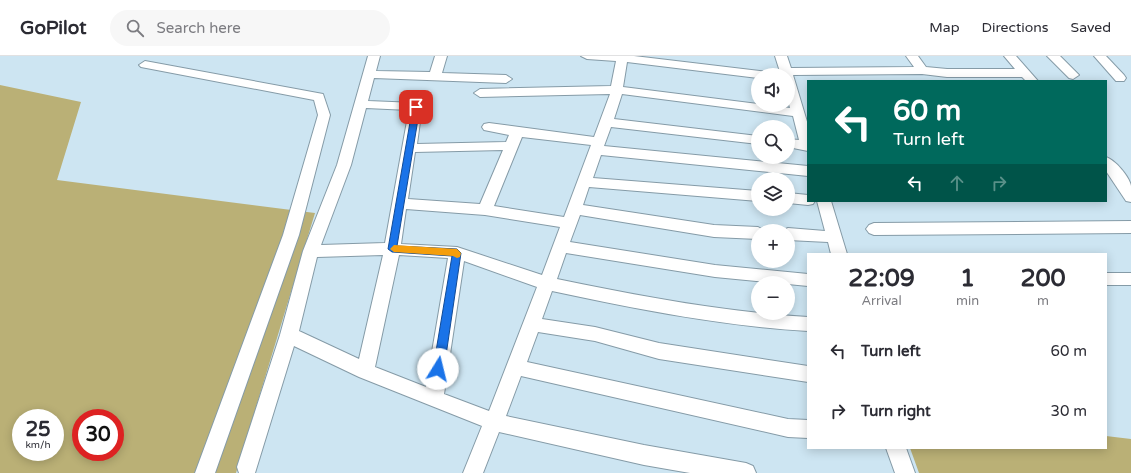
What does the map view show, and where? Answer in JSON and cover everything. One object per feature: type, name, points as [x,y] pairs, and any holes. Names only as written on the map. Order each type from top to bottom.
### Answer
[{"type":"street","points":[[247,467],[289,335],[311,251],[344,165],[374,56]]},
{"type":"street","points":[[435,76],[441,56]]},
{"type":"street","points":[[587,56],[619,58],[751,73]]},
{"type":"street","points":[[781,56],[785,68]]},
{"type":"street","points":[[912,56],[922,70]]},
{"type":"street","points":[[1010,56],[1028,77]]},
{"type":"street","points":[[1053,56],[1073,75]]},
{"type":"street","points":[[1100,56],[1120,78]]},
{"type":"street","points":[[473,473],[516,367],[607,122],[617,90],[619,58]]},
{"type":"street","points":[[145,65],[319,97],[324,115],[291,235],[205,473]]},
{"type":"street","points":[[795,75],[922,70],[947,73],[1028,77]]},
{"type":"street","points":[[369,74],[506,79]]},
{"type":"street","points":[[480,93],[617,90],[801,109]]},
{"type":"street","points":[[795,94],[801,109],[807,142]]},
{"type":"street","points":[[362,104],[416,107],[392,249],[365,371]]},
{"type":"street","points":[[607,122],[751,139]]},
{"type":"street","points":[[489,127],[597,146],[807,171]]},
{"type":"street","points":[[485,210],[517,132]]},
{"type":"street","points":[[795,145],[807,147]]},
{"type":"street","points":[[409,148],[511,146]]},
{"type":"street","points":[[1107,163],[1126,182],[1131,196]]},
{"type":"street","points":[[584,182],[751,195]]},
{"type":"street","points":[[1107,182],[1126,182]]},
{"type":"street","points":[[795,199],[807,200]]},
{"type":"street","points":[[824,202],[839,253]]},
{"type":"street","points":[[400,204],[437,204],[485,210],[572,216],[714,231],[751,233]]},
{"type":"street","points":[[874,229],[1131,227]]},
{"type":"street","points":[[795,234],[834,237]]},
{"type":"street","points":[[561,246],[672,265],[767,278],[807,280]]},
{"type":"street","points":[[311,251],[392,249],[457,253],[546,283],[622,299],[775,322],[807,324]]},
{"type":"street","points":[[434,398],[457,253]]},
{"type":"street","points":[[1107,280],[1131,279]]},
{"type":"street","points":[[531,324],[595,334],[659,351],[807,374]]},
{"type":"street","points":[[289,335],[365,371],[494,422],[644,456],[746,473]]},
{"type":"street","points":[[516,367],[635,395],[788,428],[807,430]]},
{"type":"street","points":[[896,449],[905,473]]},
{"type":"shaded area","points":[[0,85],[81,102],[57,180],[315,213],[236,473],[0,473]]},
{"type":"shaded area","points":[[1107,436],[1131,439],[1131,473],[919,473],[910,449],[1107,449]]},
{"type":"slow traffic","points":[[394,249],[457,253],[457,255]]},
{"type":"route","points":[[416,107],[392,249],[457,253],[438,369]]}]
